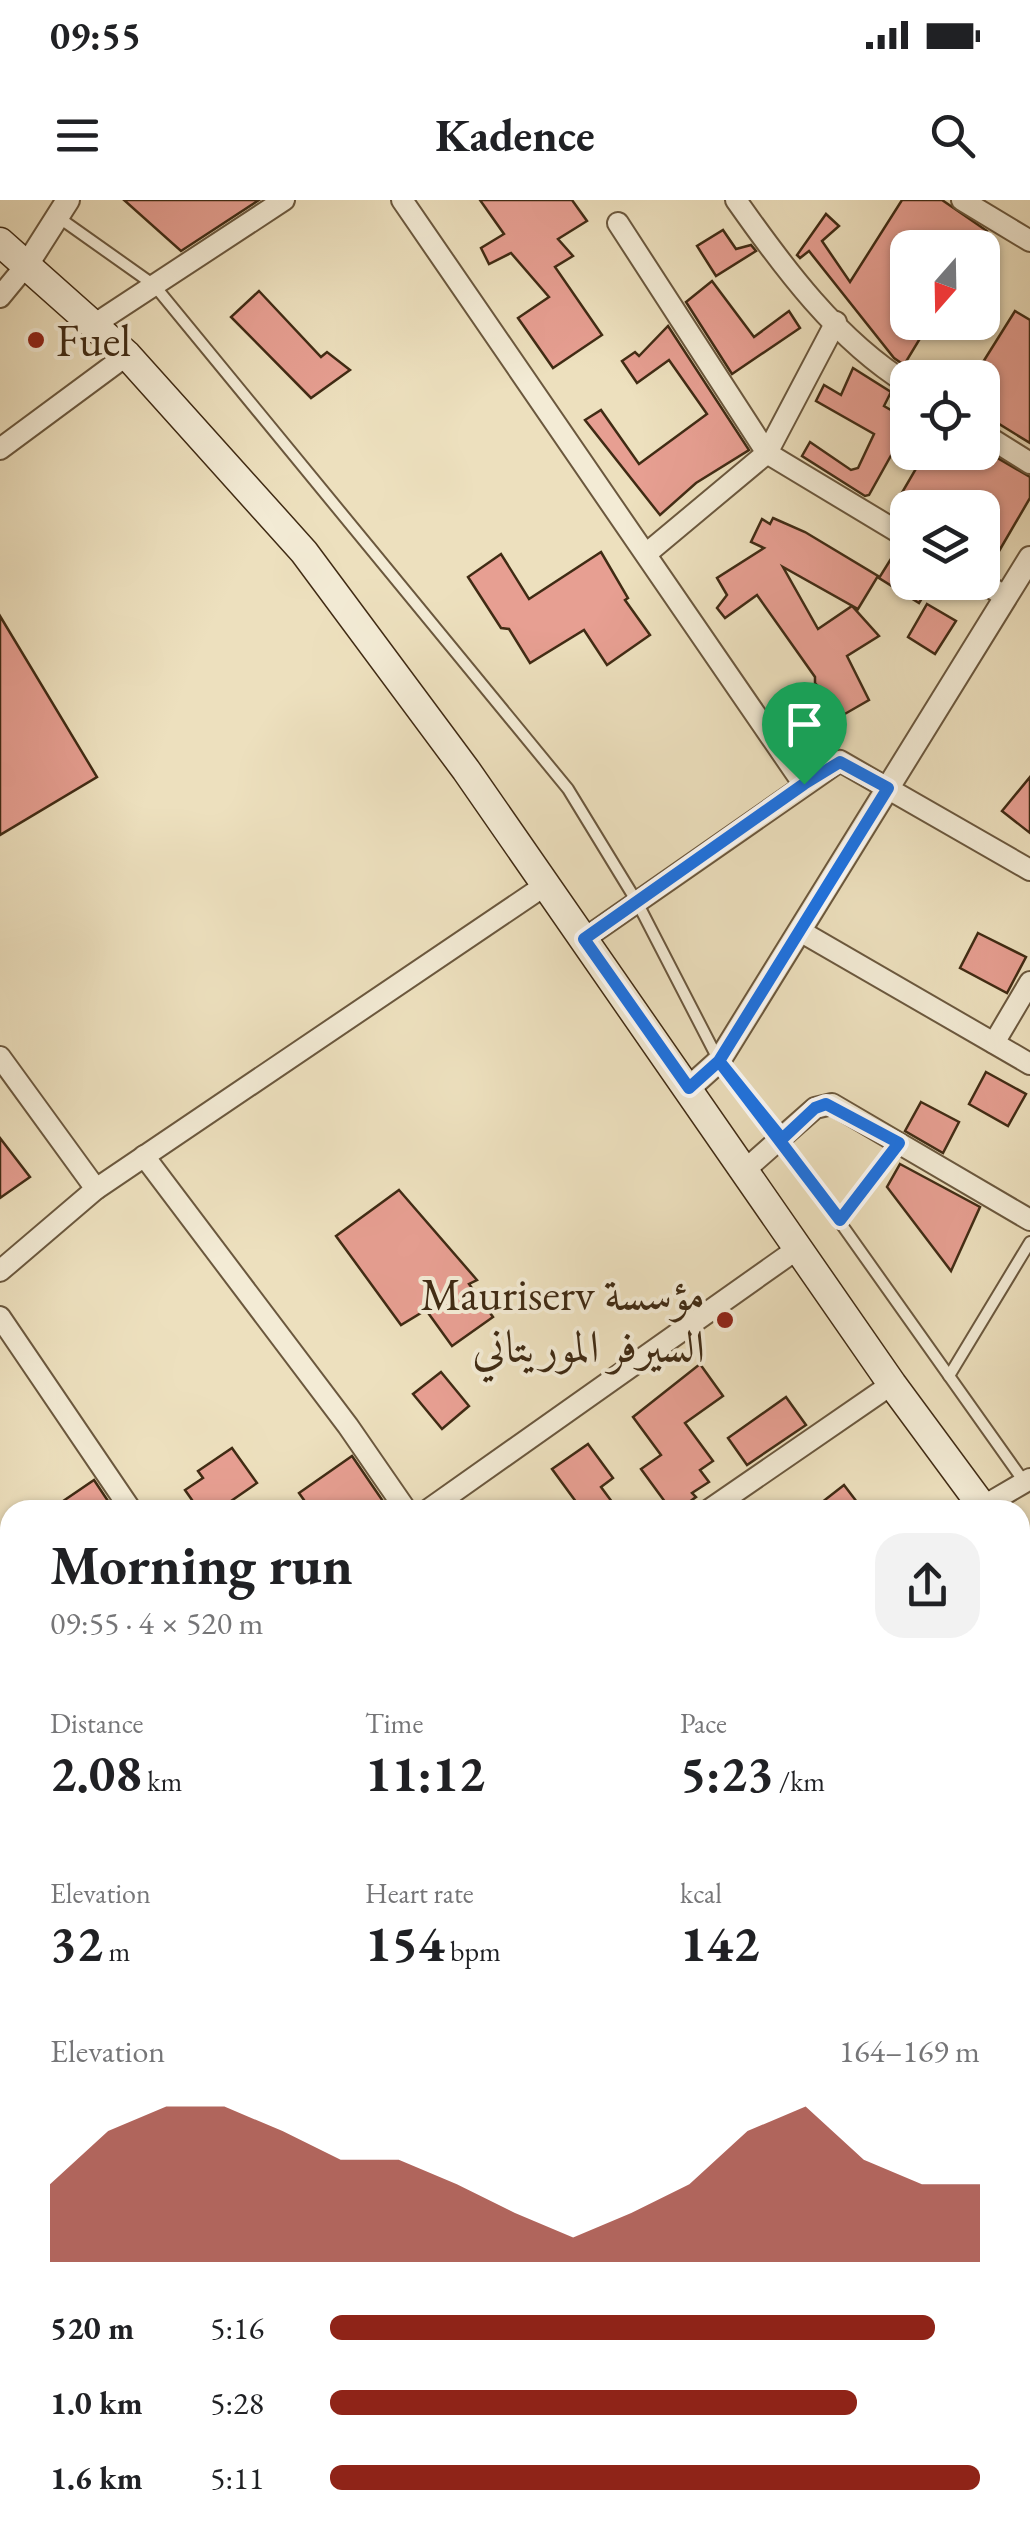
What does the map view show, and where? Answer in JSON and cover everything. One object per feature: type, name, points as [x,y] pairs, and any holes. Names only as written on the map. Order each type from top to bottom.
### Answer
[{"type":"main road","points":[[0,242],[127,354],[304,552],[547,884],[976,1500]]},
{"type":"street","points":[[95,324],[284,200]]},
{"type":"street","points":[[402,200],[804,784]]},
{"type":"street","points":[[736,200],[808,296],[890,373]]},
{"type":"street","points":[[962,200],[1030,241]]},
{"type":"street","points":[[0,297],[28,264],[62,208]]},
{"type":"street","points":[[618,223],[768,454],[890,527]]},
{"type":"street","points":[[646,554],[768,454],[836,322]]},
{"type":"street","points":[[0,449],[127,354]]},
{"type":"street","points":[[1000,444],[1030,463]]},
{"type":"street","points":[[689,1088],[719,1061],[1030,558]]},
{"type":"street","points":[[1000,593],[1006,597]]},
{"type":"street","points":[[584,939],[840,762],[1030,870]]},
{"type":"street","points":[[0,1272],[96,1188],[547,884]]},
{"type":"street","points":[[800,930],[1030,1064]]},
{"type":"street","points":[[994,1043],[1030,982]]},
{"type":"street","points":[[0,1056],[7,1079],[96,1188]]},
{"type":"street","points":[[746,1169],[815,1108],[826,1104],[1030,1220]]},
{"type":"street","points":[[144,1156],[348,1426],[399,1500]]},
{"type":"street","points":[[442,1500],[800,1246]]},
{"type":"street","points":[[0,1317],[124,1500]]},
{"type":"street","points":[[724,1500],[892,1384]]},
{"type":"street","points":[[999,1500],[1028,1484]]},
{"type":"lane","points":[[62,208],[154,285],[568,789],[638,902],[719,1061],[782,1139],[1028,1484]]},
{"type":"lane","points":[[840,1220],[899,1143]]},
{"type":"lane","points":[[949,1376],[1030,1242]]},
{"type":"building","points":[[124,200],[259,200],[181,251]]},
{"type":"building","points":[[480,200],[572,200],[587,221],[558,239],[573,256],[555,267],[602,335],[553,368],[518,318],[549,297],[511,253],[489,264],[481,248],[504,234]]},
{"type":"building","points":[[902,200],[942,200],[986,230],[890,230],[890,340],[919,340],[907,360],[894,358],[809,251],[800,258],[797,255],[826,214],[839,226],[822,241],[850,282]]},
{"type":"building","points":[[723,230],[736,249],[751,245],[756,251],[716,276],[697,246]]},
{"type":"building","points":[[712,281],[754,337],[789,311],[800,328],[732,374],[686,302]]},
{"type":"building","points":[[259,291],[321,357],[327,352],[350,370],[311,398],[231,317]]},
{"type":"building","points":[[1015,311],[1030,320],[1030,443],[1000,425],[1000,360],[984,360]]},
{"type":"building","points":[[668,326],[749,450],[696,483],[660,515],[585,420],[601,410],[639,464],[707,414],[669,360],[637,383],[622,361],[635,352],[639,356]]},
{"type":"building","points":[[853,368],[890,391],[884,406],[890,410],[890,457],[869,495],[802,456],[810,442],[851,470],[858,468],[874,434],[816,401],[824,385],[841,395]]},
{"type":"building","points":[[1000,460],[1030,477],[1030,498],[1000,549],[1000,490],[904,490],[915,470],[1000,470]]},
{"type":"building","points":[[773,518],[805,532],[878,576],[858,609],[783,567],[818,629],[852,606],[879,636],[847,656],[869,700],[843,715],[815,683],[815,677],[757,595],[725,618],[717,608],[727,595],[717,578],[764,548],[751,542],[762,519],[770,524]]},
{"type":"building","points":[[601,552],[628,598],[625,600],[650,635],[607,665],[584,630],[530,663],[509,629],[501,628],[468,577],[501,554],[529,599]]},
{"type":"building","points":[[890,560],[890,585],[879,578]]},
{"type":"building","points":[[927,604],[956,621],[935,654],[908,637]]},
{"type":"building","points":[[0,616],[97,777],[0,835]]},
{"type":"building","points":[[1030,777],[1030,833],[1002,811]]},
{"type":"building","points":[[978,933],[1026,957],[1007,993],[960,968]]},
{"type":"building","points":[[986,1072],[1026,1094],[1008,1126],[969,1104]]},
{"type":"building","points":[[921,1102],[959,1122],[943,1153],[905,1131]]},
{"type":"building","points":[[0,1138],[30,1177],[0,1198]]},
{"type":"building","points":[[900,1164],[980,1207],[951,1271],[887,1187]]},
{"type":"building","points":[[399,1190],[477,1280],[469,1284],[493,1317],[452,1346],[426,1310],[401,1325],[336,1236]]},
{"type":"building","points":[[700,1364],[723,1396],[685,1423],[713,1461],[700,1470],[709,1482],[692,1493],[696,1497],[664,1500],[641,1469],[661,1455],[633,1417]]},
{"type":"building","points":[[441,1372],[469,1406],[442,1429],[413,1394]]},
{"type":"building","points":[[786,1397],[806,1425],[747,1465],[728,1438]]},
{"type":"building","points":[[588,1444],[613,1478],[601,1487],[611,1500],[575,1500],[552,1469]]},
{"type":"building","points":[[232,1448],[257,1483],[232,1500],[192,1500],[185,1490],[203,1478],[198,1471]]},
{"type":"building","points":[[352,1456],[382,1500],[304,1500],[299,1493]]},
{"type":"building","points":[[94,1480],[107,1500],[65,1500]]},
{"type":"building","points":[[844,1485],[855,1500],[825,1500]]},
{"type":"place","name":"Fuel","points":[[36,340]]},
{"type":"place","name":"Mauriserv مؤسسة السيرفر الموريتاني","points":[[725,1320]]},
{"type":"route","points":[[804,784],[584,939],[689,1088],[719,1061],[840,1220],[899,1143],[832,1104],[815,1108],[782,1139],[719,1061],[888,788],[840,762],[804,784]]}]
